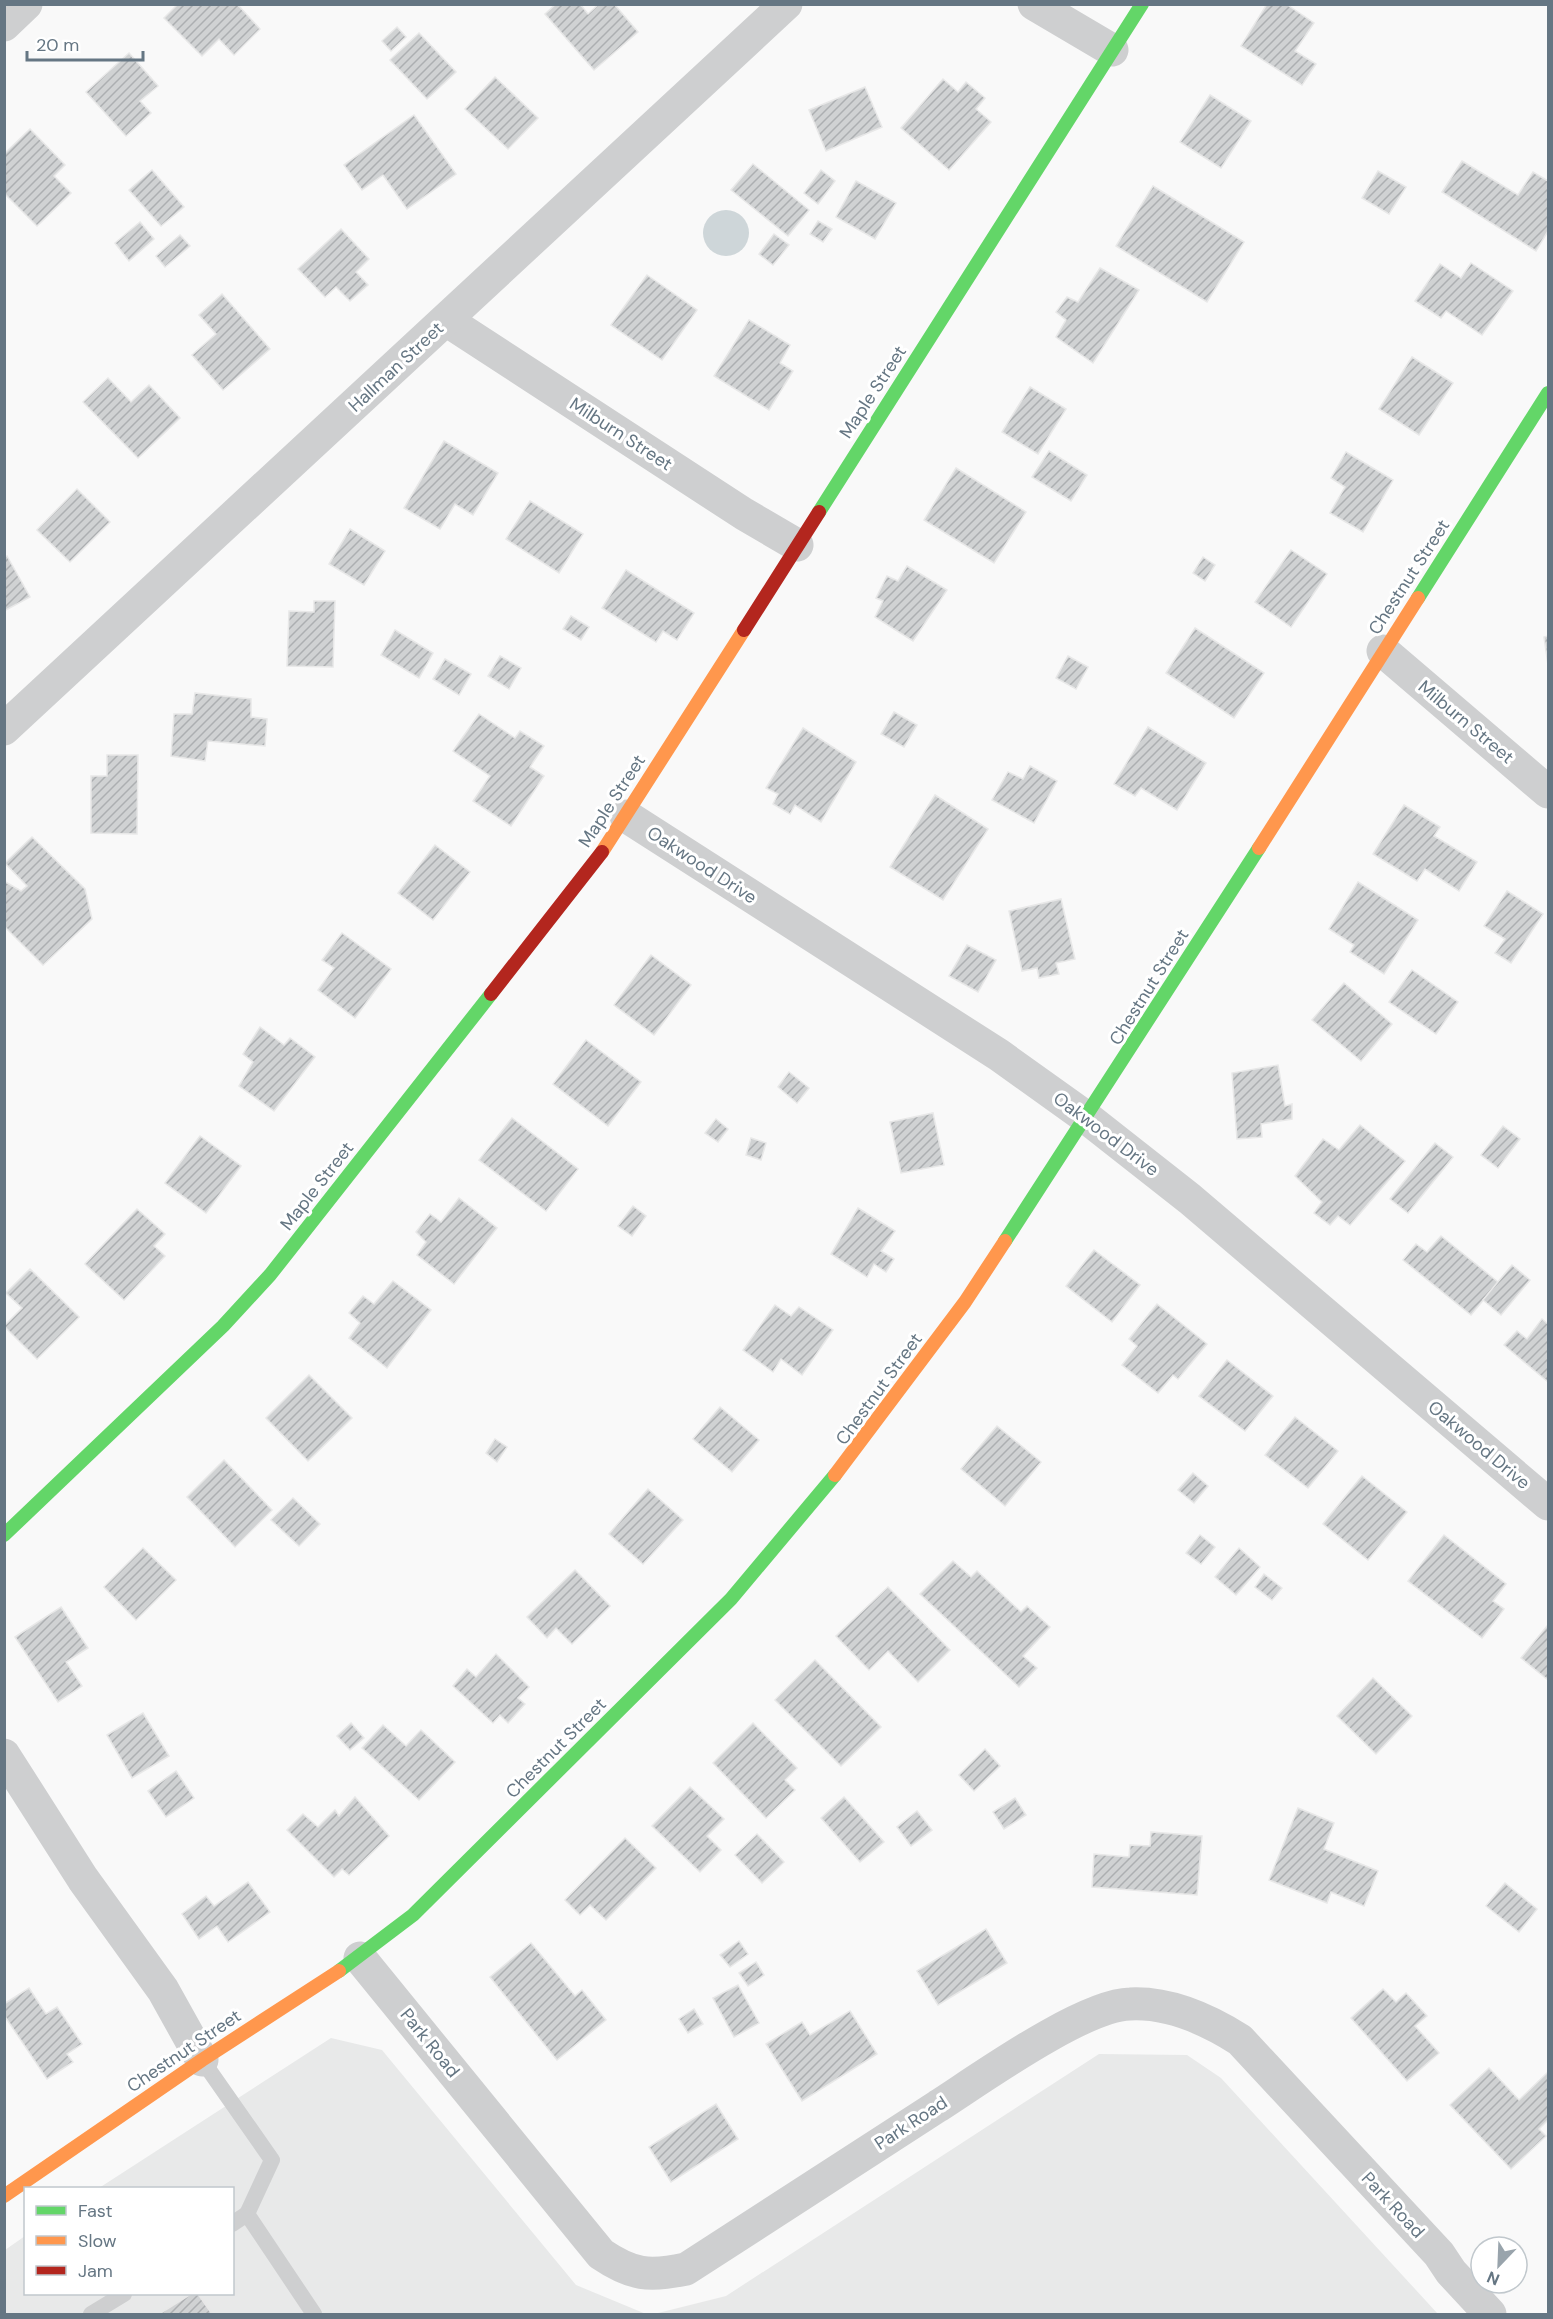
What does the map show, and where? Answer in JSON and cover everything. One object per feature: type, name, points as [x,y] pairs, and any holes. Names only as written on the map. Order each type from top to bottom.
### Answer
[{"type":"street","points":[[4,25],[26,4]]},
{"type":"street","name":"Hallman Street","points":[[4,729],[786,4]]},
{"type":"street","points":[[1034,4],[1112,50]]},
{"type":"street","name":"Maple Street","points":[[4,1535],[223,1326],[270,1275],[589,870],[626,816],[1142,4]]},
{"type":"street","name":"Milburn Street","points":[[446,320],[744,514],[797,544]]},
{"type":"street","name":"Chestnut Street","points":[[4,2196],[202,2060],[360,1958],[413,1915],[731,1599],[854,1454],[965,1302],[1087,1118],[1548,393]]},
{"type":"street","name":"Milburn Street","points":[[1383,651],[1548,792]]},
{"type":"street","name":"Oakwood Drive","points":[[626,816],[999,1055],[1087,1118],[1190,1198],[1548,1504]]},
{"type":"street","points":[[4,1755],[83,1879],[163,1990],[202,2060]]},
{"type":"street","name":"Park Road","points":[[360,1958],[601,2254],[622,2268],[660,2274],[686,2269],[1024,2051],[1087,2016],[1128,2003],[1163,2006],[1209,2020],[1240,2040],[1439,2254],[1450,2272],[1490,2314]]},
{"type":"lane","points":[[202,2060],[272,2160],[248,2214],[234,2223]]},
{"type":"lane","points":[[248,2214],[314,2314]]},
{"type":"lane","points":[[91,2314],[122,2295]]},
{"type":"shaded area","points":[[726,210],[742,217],[749,233],[742,249],[726,256],[710,249],[703,233],[710,217]]},
{"type":"shaded area","points":[[331,2038],[382,2050],[576,2285],[646,2314],[5,2314],[5,2250],[24,2237],[24,2295],[234,2295],[234,2187],[101,2187]]},
{"type":"shaded area","points":[[1099,2054],[1187,2055],[1221,2078],[1438,2314],[654,2314],[726,2296]]},
{"type":"building","points":[[178,4],[237,4],[260,29],[234,55],[219,39],[202,56],[164,18]]},
{"type":"building","points":[[556,4],[580,4],[588,14],[599,4],[614,4],[638,32],[594,70],[545,14]]},
{"type":"building","points":[[1267,4],[1286,4],[1314,23],[1295,51],[1316,64],[1302,85],[1241,46]]},
{"type":"building","points":[[397,27],[406,37],[391,51],[382,41]]},
{"type":"building","points":[[419,33],[456,72],[427,99],[390,60]]},
{"type":"building","points":[[129,53],[158,86],[140,101],[151,113],[126,136],[86,92]]},
{"type":"building","points":[[495,77],[538,118],[508,149],[465,109]]},
{"type":"building","points":[[943,79],[958,92],[966,82],[985,98],[976,109],[991,122],[949,170],[901,128]]},
{"type":"building","points":[[865,87],[882,127],[826,151],[809,110]]},
{"type":"building","points":[[1210,95],[1251,121],[1221,168],[1180,142]]},
{"type":"building","points":[[414,115],[456,174],[407,209],[383,175],[362,190],[344,165]]},
{"type":"building","points":[[30,129],[65,165],[54,176],[71,193],[37,226],[4,193],[4,154]]},
{"type":"building","points":[[1462,161],[1518,195],[1533,172],[1548,181],[1548,231],[1536,251],[1442,192]]},
{"type":"building","points":[[753,164],[809,210],[788,236],[731,190]]},
{"type":"building","points":[[152,170],[184,207],[161,226],[129,190]]},
{"type":"building","points":[[821,170],[835,181],[818,204],[804,193]]},
{"type":"building","points":[[1378,171],[1406,187],[1389,214],[1362,198]]},
{"type":"building","points":[[856,181],[896,203],[875,239],[836,217]]},
{"type":"building","points":[[1153,186],[1244,242],[1207,302],[1116,246]]},
{"type":"building","points":[[818,221],[832,229],[823,242],[810,234]]},
{"type":"building","points":[[140,222],[154,239],[129,261],[115,243]]},
{"type":"building","points":[[341,229],[369,259],[356,272],[368,285],[350,301],[336,287],[325,297],[298,269]]},
{"type":"building","points":[[774,234],[789,245],[773,265],[759,254]]},
{"type":"building","points":[[180,235],[190,246],[165,267],[156,256]]},
{"type":"building","points":[[1471,263],[1513,291],[1482,335],[1446,311],[1441,318],[1415,301],[1440,264],[1461,278]]},
{"type":"building","points":[[1100,268],[1139,290],[1093,363],[1056,337],[1066,320],[1056,312],[1067,297],[1078,302]]},
{"type":"building","points":[[647,275],[697,310],[662,360],[611,325]]},
{"type":"building","points":[[222,294],[270,349],[223,390],[192,355],[216,334],[199,315]]},
{"type":"building","points":[[749,320],[790,345],[780,363],[793,371],[769,410],[714,376]]},
{"type":"building","points":[[1412,357],[1453,383],[1419,435],[1379,409]]},
{"type":"building","points":[[108,378],[131,402],[149,385],[180,418],[138,458],[83,402]]},
{"type":"building","points":[[1030,387],[1066,409],[1038,454],[1002,432]]},
{"type":"building","points":[[444,441],[498,473],[473,515],[455,504],[440,529],[404,508]]},
{"type":"building","points":[[1049,451],[1087,475],[1071,501],[1032,477]]},
{"type":"building","points":[[1346,452],[1393,480],[1363,532],[1330,513],[1345,487],[1331,478]]},
{"type":"building","points":[[956,468],[1026,512],[994,563],[924,520]]},
{"type":"building","points":[[77,489],[110,522],[70,562],[37,530]]},
{"type":"building","points":[[530,501],[583,534],[559,573],[506,539]]},
{"type":"building","points":[[350,529],[385,551],[364,585],[329,564]]},
{"type":"building","points":[[1291,550],[1327,574],[1291,627],[1255,602]]},
{"type":"building","points":[[7,556],[30,597],[4,611],[4,558]]},
{"type":"building","points":[[1203,557],[1215,565],[1205,581],[1193,573]]},
{"type":"building","points":[[907,566],[947,590],[913,641],[875,617],[883,601],[876,598],[887,576],[898,581]]},
{"type":"building","points":[[626,570],[694,613],[677,640],[663,631],[656,642],[602,608]]},
{"type":"building","points":[[314,601],[335,601],[333,667],[287,666],[289,611],[314,612]]},
{"type":"building","points":[[571,616],[589,627],[581,640],[563,629]]},
{"type":"building","points":[[1195,628],[1264,673],[1234,718],[1166,673]]},
{"type":"building","points":[[395,630],[433,653],[419,678],[381,655]]},
{"type":"building","points":[[1548,636],[1548,665],[1544,637]]},
{"type":"building","points":[[500,656],[521,668],[509,689],[488,676]]},
{"type":"building","points":[[1068,656],[1088,667],[1076,689],[1056,678]]},
{"type":"building","points":[[445,659],[471,674],[459,695],[433,679]]},
{"type":"building","points":[[195,693],[251,699],[251,717],[267,719],[265,746],[208,741],[205,761],[171,756],[174,714],[192,714]]},
{"type":"building","points":[[894,712],[917,725],[904,747],[881,734]]},
{"type":"building","points":[[479,714],[515,738],[520,731],[544,746],[530,767],[544,776],[511,826],[473,801],[490,776],[453,751]]},
{"type":"building","points":[[1148,727],[1206,763],[1177,810],[1141,788],[1135,796],[1114,784]]},
{"type":"building","points":[[803,728],[856,762],[821,822],[795,805],[790,814],[773,804],[778,794],[766,788]]},
{"type":"building","points":[[107,755],[138,755],[137,834],[91,833],[91,776],[107,776]]},
{"type":"building","points":[[1030,766],[1057,781],[1034,823],[992,800],[1008,772],[1023,779]]},
{"type":"building","points":[[935,795],[988,829],[943,900],[890,867]]},
{"type":"building","points":[[1404,805],[1440,827],[1434,836],[1477,862],[1459,891],[1425,869],[1417,881],[1373,854]]},
{"type":"building","points":[[32,837],[85,889],[92,919],[43,965],[4,926],[4,881],[21,891],[27,886],[5,863]]},
{"type":"building","points":[[435,845],[470,872],[433,920],[398,893]]},
{"type":"building","points":[[1358,882],[1418,920],[1384,974],[1350,952],[1354,945],[1329,929]]},
{"type":"building","points":[[1507,891],[1543,914],[1511,963],[1495,953],[1505,939],[1484,926]]},
{"type":"building","points":[[1061,899],[1075,959],[1056,963],[1059,974],[1039,978],[1037,968],[1022,971],[1009,911]]},
{"type":"building","points":[[342,933],[391,969],[355,1018],[318,990],[334,968],[322,960]]},
{"type":"building","points":[[967,945],[996,960],[978,992],[949,976]]},
{"type":"building","points":[[651,955],[691,985],[654,1035],[614,1005]]},
{"type":"building","points":[[1412,970],[1458,1002],[1436,1034],[1389,1002]]},
{"type":"building","points":[[1344,983],[1392,1024],[1361,1061],[1312,1020]]},
{"type":"building","points":[[260,1027],[284,1045],[290,1038],[315,1057],[274,1111],[239,1086],[253,1062],[243,1054]]},
{"type":"building","points":[[586,1040],[641,1082],[608,1126],[553,1084]]},
{"type":"building","points":[[1278,1065],[1285,1106],[1292,1104],[1292,1119],[1261,1124],[1262,1137],[1237,1139],[1232,1073]]},
{"type":"building","points":[[789,1072],[809,1088],[797,1103],[778,1087]]},
{"type":"building","points":[[933,1113],[944,1165],[901,1173],[890,1122]]},
{"type":"building","points":[[512,1118],[578,1169],[546,1211],[479,1160]]},
{"type":"building","points":[[716,1119],[728,1129],[718,1142],[705,1133]]},
{"type":"building","points":[[1360,1125],[1405,1161],[1350,1225],[1338,1216],[1330,1225],[1314,1213],[1322,1202],[1295,1176],[1323,1139],[1339,1150]]},
{"type":"building","points":[[1503,1126],[1520,1139],[1498,1168],[1481,1155]]},
{"type":"building","points":[[200,1136],[241,1166],[206,1213],[165,1183]]},
{"type":"building","points":[[751,1138],[766,1143],[761,1160],[746,1155]]},
{"type":"building","points":[[1435,1143],[1453,1157],[1408,1213],[1390,1199]]},
{"type":"building","points":[[459,1198],[497,1228],[454,1284],[417,1255],[426,1242],[416,1232],[430,1214],[441,1222]]},
{"type":"building","points":[[633,1206],[646,1216],[632,1236],[618,1226]]},
{"type":"building","points":[[858,1208],[895,1231],[881,1251],[894,1259],[886,1272],[874,1264],[867,1277],[831,1254]]},
{"type":"building","points":[[137,1209],[165,1234],[154,1246],[165,1256],[124,1300],[85,1264]]},
{"type":"building","points":[[1441,1236],[1498,1282],[1471,1315],[1403,1260],[1416,1244],[1427,1252]]},
{"type":"building","points":[[1094,1250],[1140,1285],[1112,1322],[1066,1286]]},
{"type":"building","points":[[1512,1265],[1530,1280],[1501,1315],[1483,1300]]},
{"type":"building","points":[[30,1269],[79,1317],[37,1359],[4,1326],[22,1308],[6,1293]]},
{"type":"building","points":[[393,1281],[431,1310],[387,1368],[349,1338],[360,1323],[349,1313],[363,1296],[374,1304]]},
{"type":"building","points":[[1157,1304],[1207,1344],[1178,1379],[1173,1375],[1158,1393],[1122,1365],[1137,1346],[1129,1339]]},
{"type":"building","points":[[775,1305],[791,1316],[799,1307],[833,1330],[802,1375],[781,1359],[773,1372],[743,1350]]},
{"type":"building","points":[[1542,1319],[1548,1324],[1548,1382],[1504,1345],[1517,1331],[1527,1339]]},
{"type":"building","points":[[1227,1360],[1273,1396],[1245,1431],[1199,1396]]},
{"type":"building","points":[[309,1375],[352,1418],[308,1461],[266,1418]]},
{"type":"building","points":[[720,1407],[759,1440],[732,1472],[693,1439]]},
{"type":"building","points":[[1295,1417],[1338,1451],[1308,1488],[1265,1455]]},
{"type":"building","points":[[997,1426],[1041,1462],[1005,1506],[961,1469]]},
{"type":"building","points":[[495,1439],[507,1447],[497,1462],[486,1453]]},
{"type":"building","points":[[224,1460],[272,1510],[235,1547],[187,1497]]},
{"type":"building","points":[[1193,1473],[1208,1486],[1194,1503],[1178,1490]]},
{"type":"building","points":[[1362,1476],[1407,1512],[1368,1560],[1323,1524]]},
{"type":"building","points":[[648,1489],[683,1520],[643,1564],[609,1534]]},
{"type":"building","points":[[293,1498],[320,1524],[299,1546],[271,1520]]},
{"type":"building","points":[[1200,1535],[1215,1547],[1201,1564],[1186,1553]]},
{"type":"building","points":[[1444,1535],[1506,1584],[1493,1601],[1504,1609],[1482,1638],[1408,1581]]},
{"type":"building","points":[[143,1548],[176,1580],[136,1620],[104,1587]]},
{"type":"building","points":[[1239,1548],[1260,1567],[1236,1595],[1215,1577]]},
{"type":"building","points":[[953,1561],[971,1577],[977,1571],[1021,1612],[1027,1606],[1050,1627],[1023,1656],[1037,1668],[1019,1687],[920,1594]]},
{"type":"building","points":[[575,1570],[610,1606],[572,1644],[556,1628],[547,1638],[527,1617]]},
{"type":"building","points":[[1264,1574],[1282,1588],[1272,1600],[1255,1587]]},
{"type":"building","points":[[888,1587],[950,1650],[918,1682],[888,1651],[869,1670],[836,1636]]},
{"type":"building","points":[[61,1607],[88,1648],[66,1662],[82,1686],[58,1702],[15,1637]]},
{"type":"building","points":[[1548,1627],[1548,1680],[1521,1658]]},
{"type":"building","points":[[496,1654],[529,1687],[518,1698],[525,1704],[508,1723],[500,1715],[493,1723],[453,1686],[467,1669],[476,1677]]},
{"type":"building","points":[[815,1660],[881,1727],[841,1766],[775,1700]]},
{"type":"building","points":[[1373,1678],[1412,1716],[1376,1754],[1337,1716]]},
{"type":"building","points":[[143,1713],[169,1756],[132,1778],[107,1735]]},
{"type":"building","points":[[351,1723],[364,1738],[350,1750],[337,1736]]},
{"type":"building","points":[[753,1723],[797,1768],[785,1780],[795,1790],[766,1818],[713,1763]]},
{"type":"building","points":[[383,1725],[406,1746],[421,1730],[455,1762],[419,1800],[362,1748]]},
{"type":"building","points":[[985,1749],[1000,1766],[974,1791],[959,1775]]},
{"type":"building","points":[[176,1771],[194,1798],[166,1817],[148,1791]]},
{"type":"building","points":[[690,1787],[724,1819],[707,1836],[721,1850],[700,1872],[652,1826]]},
{"type":"building","points":[[355,1797],[389,1836],[349,1875],[342,1869],[334,1877],[287,1830],[303,1814],[318,1827],[335,1810],[339,1816]]},
{"type":"building","points":[[844,1797],[884,1842],[860,1862],[821,1818]]},
{"type":"building","points":[[1015,1798],[1026,1815],[1004,1829],[993,1812]]},
{"type":"building","points":[[1298,1808],[1334,1823],[1324,1849],[1378,1871],[1364,1906],[1331,1892],[1327,1903],[1269,1880]]},
{"type":"building","points":[[917,1811],[932,1830],[911,1846],[897,1827]]},
{"type":"building","points":[[1151,1832],[1202,1836],[1197,1895],[1092,1887],[1094,1854],[1129,1857],[1130,1845],[1150,1846]]},
{"type":"building","points":[[757,1834],[784,1862],[762,1883],[735,1855]]},
{"type":"building","points":[[625,1838],[656,1868],[606,1920],[590,1905],[580,1915],[565,1900]]},
{"type":"building","points":[[248,1882],[270,1912],[228,1942],[217,1926],[199,1939],[182,1914],[206,1896],[214,1906]]},
{"type":"building","points":[[1505,1883],[1537,1909],[1519,1932],[1486,1906]]},
{"type":"building","points":[[986,1929],[1007,1963],[938,2005],[917,1971]]},
{"type":"building","points":[[739,1941],[748,1954],[730,1967],[720,1955]]},
{"type":"building","points":[[531,1943],[575,1996],[582,1990],[606,2020],[557,2060],[490,1977]]},
{"type":"building","points":[[756,1962],[764,1975],[748,1986],[739,1973]]},
{"type":"building","points":[[738,1985],[759,2023],[734,2037],[713,1998]]},
{"type":"building","points":[[29,1988],[46,2014],[57,2007],[82,2044],[67,2054],[73,2062],[47,2079],[4,2015],[4,2004]]},
{"type":"building","points":[[1383,1989],[1396,2002],[1406,1993],[1427,2016],[1415,2026],[1439,2053],[1407,2081],[1351,2018]]},
{"type":"building","points":[[694,2009],[703,2024],[688,2033],[679,2019]]},
{"type":"building","points":[[850,2011],[877,2054],[802,2101],[766,2044],[802,2022],[810,2035]]},
{"type":"building","points":[[1489,2068],[1519,2100],[1548,2072],[1548,2120],[1539,2129],[1546,2136],[1511,2169],[1450,2105]]},
{"type":"building","points":[[716,2104],[738,2139],[671,2182],[649,2147]]},
{"type":"building","points":[[189,2295],[199,2295],[212,2314],[159,2314]]},
{"type":"traffic: fast","points":[[819,512],[1142,4]]},
{"type":"traffic: fast","points":[[1418,598],[1548,393]]},
{"type":"traffic: fast","points":[[1005,1241],[1259,848]]},
{"type":"traffic: fast","points":[[4,1535],[223,1326],[270,1275],[491,994]]},
{"type":"traffic: fast","points":[[339,1971],[413,1915],[731,1599],[835,1475]]},
{"type":"traffic: slow","points":[[1259,848],[1418,598]]},
{"type":"traffic: slow","points":[[602,852],[744,630]]},
{"type":"traffic: slow","points":[[835,1475],[965,1302],[1005,1241]]},
{"type":"traffic: slow","points":[[4,2196],[202,2060],[339,1971]]},
{"type":"traffic: jam","points":[[744,630],[819,512]]},
{"type":"traffic: jam","points":[[491,994],[602,852]]}]
